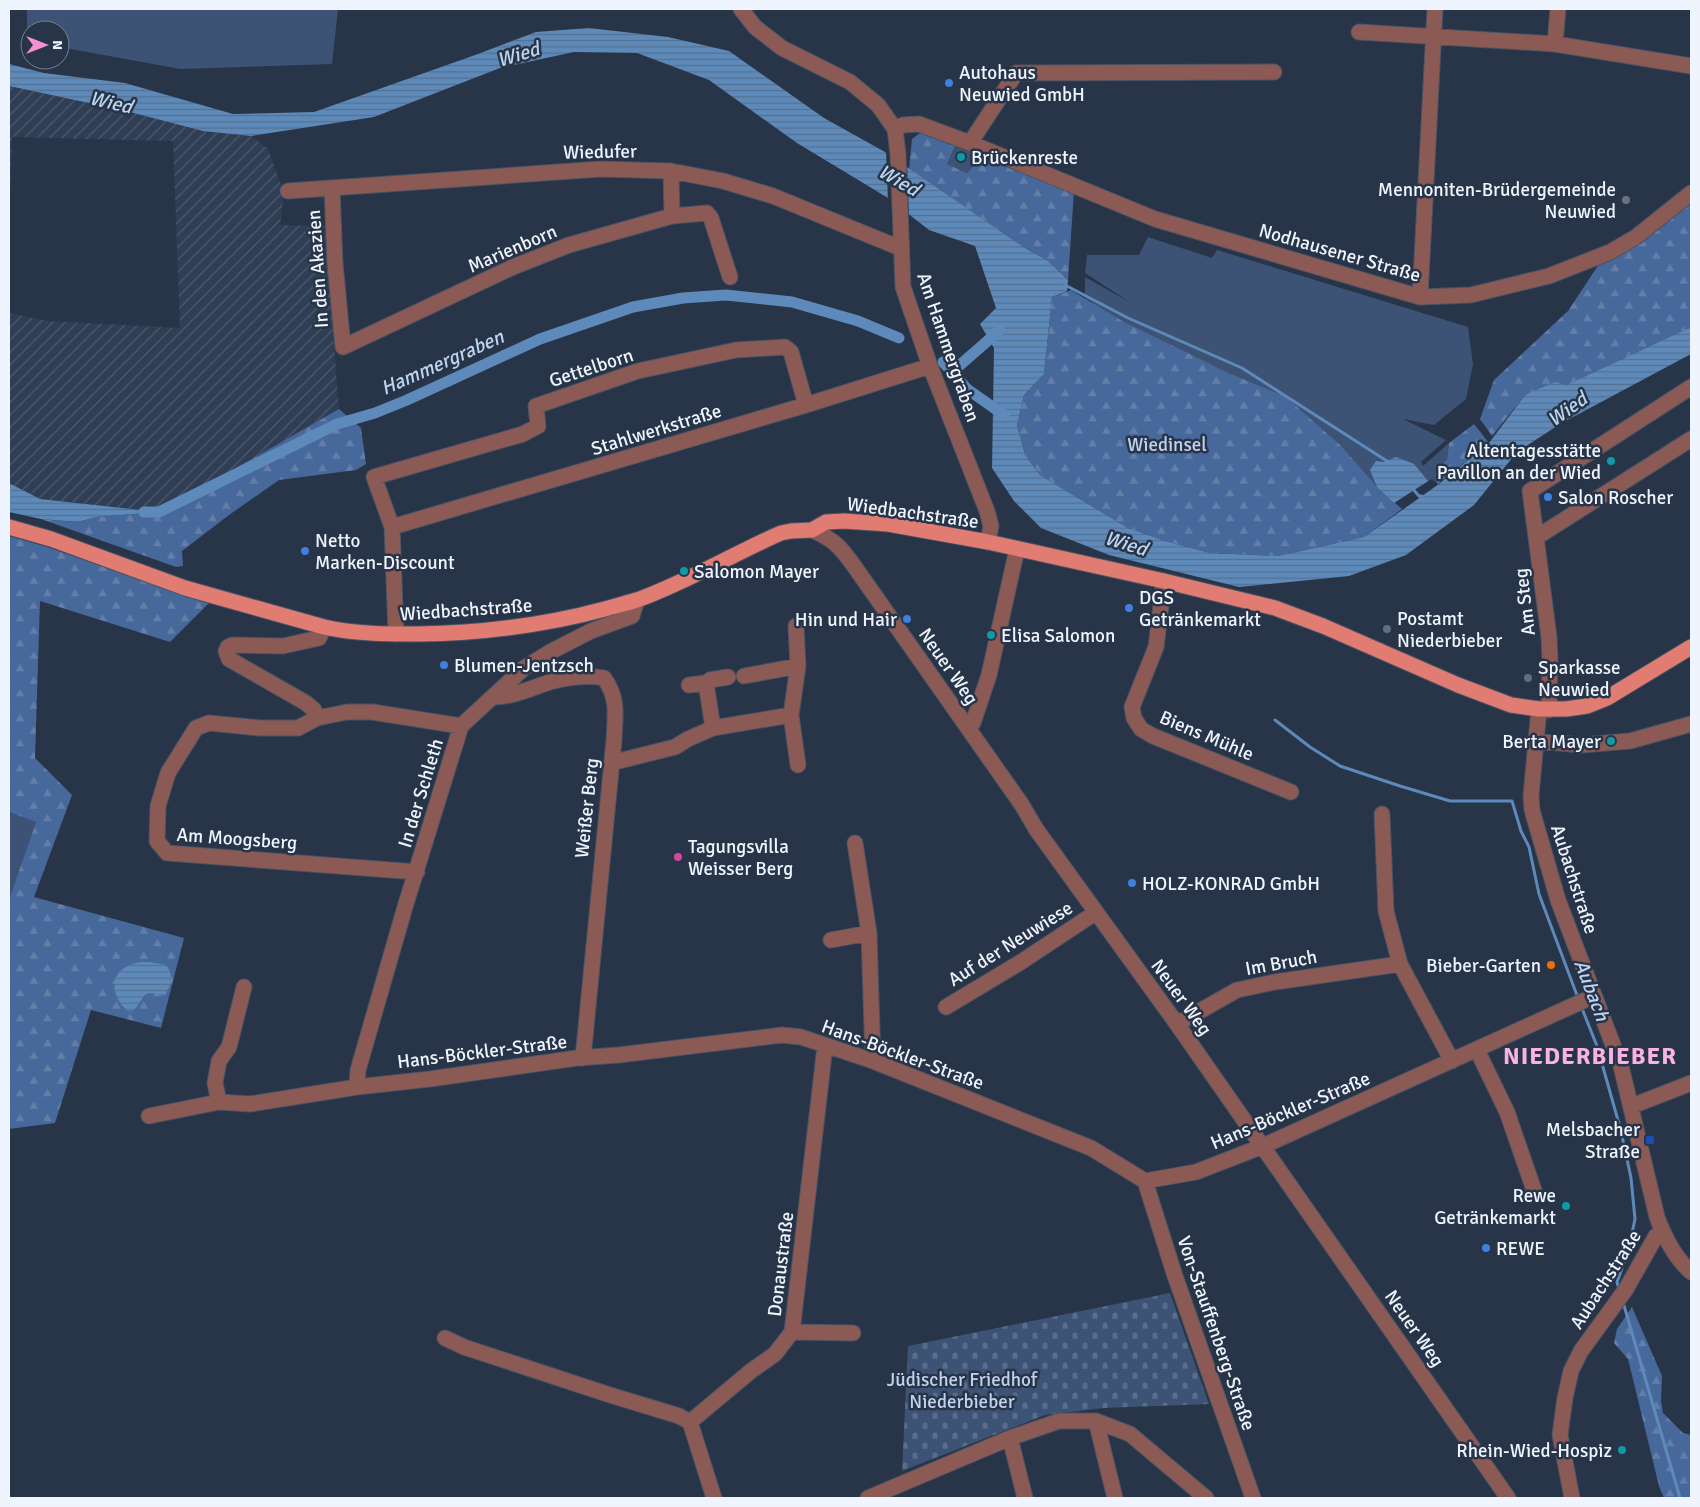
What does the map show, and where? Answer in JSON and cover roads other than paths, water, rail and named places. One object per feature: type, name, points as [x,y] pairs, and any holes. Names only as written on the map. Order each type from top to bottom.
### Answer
[{"type":"main road","name":"Wiedbachstraße","points":[[9,527],[51,539],[185,588],[338,630],[396,634],[446,634],[502,630],[571,618],[637,600],[781,533],[812,530],[826,522],[865,522],[888,524],[988,542],[1275,608],[1323,626],[1458,685],[1511,705],[1544,710],[1587,706],[1608,698],[1691,647]]},
{"type":"street","points":[[741,9],[755,27],[782,48],[850,82],[878,105],[895,129]]},
{"type":"street","points":[[1420,297],[1435,9]]},
{"type":"street","points":[[1555,44],[1558,9]]},
{"type":"street","points":[[1359,32],[1555,44],[1691,66]]},
{"type":"street","points":[[970,142],[1016,73],[1274,72]]},
{"type":"street","name":"Nodhausener Straße","points":[[895,129],[903,125],[919,124],[970,142],[1155,219],[1420,297],[1472,295],[1564,271],[1610,252],[1636,236],[1691,193]]},
{"type":"street","name":"Am Hammergraben","points":[[895,129],[898,154],[900,248],[903,287],[930,366],[987,511],[991,526],[988,542]]},
{"type":"street","name":"Wiedufer","points":[[288,191],[601,169],[671,171],[723,181],[773,196],[900,248]]},
{"type":"street","points":[[671,171],[672,216]]},
{"type":"street","name":"In den Akazien","points":[[332,188],[335,263],[343,347]]},
{"type":"street","name":"Marienborn","points":[[343,347],[513,267],[569,245],[672,216],[707,213],[711,218],[730,278]]},
{"type":"street","name":"Gettelborn","points":[[392,527],[374,477],[523,434],[538,426],[536,406],[638,371],[736,350],[785,347],[791,352],[806,405]]},
{"type":"street","name":"Stahlwerkstraße","points":[[392,527],[806,405],[930,366]]},
{"type":"street","name":"Am Steg","points":[[1544,710],[1550,660],[1549,637],[1530,491],[1691,387]]},
{"type":"street","points":[[1537,537],[1691,439]]},
{"type":"street","points":[[392,527],[396,634]]},
{"type":"street","name":"Neuer Weg","points":[[812,530],[826,536],[840,546],[968,727],[1022,805],[1036,829],[1177,1024],[1508,1498]]},
{"type":"street","points":[[968,727],[973,723],[989,675],[1017,549]]},
{"type":"street","name":"Biens Mühle","points":[[1164,581],[1156,647],[1132,707],[1134,718],[1141,729],[1153,736],[1291,792]]},
{"type":"street","name":"In der Schleth","points":[[357,1087],[358,1070],[405,907],[461,726],[524,668],[552,651],[591,632],[632,616],[637,600]]},
{"type":"street","points":[[796,626],[798,666],[791,715],[798,766]]},
{"type":"street","points":[[317,718],[314,710],[306,703],[229,659],[226,651],[232,645],[284,646],[304,642],[319,638],[324,627]]},
{"type":"street","points":[[744,676],[798,666]]},
{"type":"street","name":"Weißer Berg","points":[[494,697],[506,697],[552,681],[583,677],[604,678],[614,697],[615,715],[606,829],[583,1058]]},
{"type":"street","points":[[690,685],[728,677]]},
{"type":"street","points":[[706,682],[713,728]]},
{"type":"street","name":"Aubachstraße","points":[[1544,710],[1537,741],[1531,796],[1532,810],[1558,900],[1583,1000],[1621,1066],[1632,1106],[1649,1190],[1662,1232],[1656,1236],[1626,1289],[1581,1351],[1571,1371],[1560,1435],[1572,1498]]},
{"type":"street","name":"Am Moogsberg","points":[[417,872],[167,853],[157,841],[158,806],[168,773],[196,728],[208,723],[260,728],[298,728],[317,718],[347,712],[372,712],[461,726]]},
{"type":"street","points":[[611,763],[675,747],[713,728],[791,715]]},
{"type":"street","points":[[1537,741],[1582,745],[1630,741],[1691,724]]},
{"type":"street","points":[[1382,814],[1386,911],[1400,964],[1452,1061]]},
{"type":"street","points":[[854,843],[868,933],[873,1061]]},
{"type":"street","name":"Auf der Neuwiese","points":[[946,1007],[1021,962],[1095,912]]},
{"type":"street","points":[[832,940],[868,933]]},
{"type":"street","name":"Im Bruch","points":[[1177,1024],[1237,990],[1275,982],[1400,964]]},
{"type":"street","points":[[219,1102],[215,1082],[219,1061],[229,1048],[244,987]]},
{"type":"street","name":"Hans-Böckler-Straße","points":[[149,1116],[219,1102],[250,1104],[357,1087],[782,1035],[801,1037],[873,1061],[1091,1148],[1146,1181],[1196,1172],[1262,1146],[1477,1050],[1583,1000]]},
{"type":"street","name":"Donaustraße","points":[[690,1422],[750,1372],[775,1354],[792,1332],[824,1046]]},
{"type":"street","points":[[1477,1050],[1507,1112],[1534,1190]]},
{"type":"street","points":[[1632,1106],[1691,1083]]},
{"type":"street","name":"Von-Stauffenberg-Straße","points":[[1146,1181],[1175,1276],[1253,1498]]},
{"type":"street","points":[[1662,1232],[1686,1268],[1691,1272]]},
{"type":"street","points":[[792,1332],[853,1333]]},
{"type":"street","points":[[445,1338],[464,1347],[679,1416],[690,1422],[714,1498]]},
{"type":"street","points":[[868,1498],[1010,1438],[1059,1420],[1096,1420],[1130,1434],[1206,1498]]},
{"type":"street","points":[[1096,1420],[1115,1498]]},
{"type":"street","points":[[1010,1438],[1025,1498]]},
{"type":"water","points":[[589,28],[668,37],[729,51],[824,118],[885,152],[1028,250],[1047,260],[1068,280],[1067,291],[1052,297],[1044,374],[1024,395],[1017,425],[1025,455],[1040,475],[1128,528],[1165,541],[1210,553],[1278,556],[1364,537],[1439,484],[1489,443],[1525,395],[1555,382],[1566,385],[1691,327],[1691,354],[1560,424],[1517,452],[1474,505],[1406,555],[1349,576],[1239,587],[1109,555],[1041,528],[1014,501],[992,468],[994,348],[980,324],[996,308],[975,246],[929,230],[888,198],[797,143],[709,80],[637,53],[574,52],[500,68],[374,117],[251,136],[203,131],[122,110],[9,86],[9,64],[20,67],[20,70],[32,70],[125,83],[233,114],[314,112],[536,32]]},
{"type":"water","points":[[1396,457],[1414,464],[1428,481],[1394,503],[1377,487],[1370,470],[1376,461],[1384,462]]},
{"type":"water","points":[[9,483],[40,499],[159,512],[96,517],[78,522],[41,519],[9,512]]},
{"type":"water","points":[[149,962],[166,965],[171,976],[169,987],[165,995],[151,993],[145,995],[134,1010],[128,1011],[122,1005],[115,992],[116,978],[125,968],[136,963]]},
{"type":"waterway","name":"Wied","points":[[1065,285],[1128,318],[1242,368],[1390,463]]},
{"type":"waterway","name":"Hammergraben","points":[[144,512],[159,512],[337,424],[375,413],[407,400],[540,339],[633,307],[683,298],[726,295],[792,302],[858,321],[899,338]]},
{"type":"waterway","points":[[952,372],[1000,330]]},
{"type":"waterway","name":"Hammergraben","points":[[943,362],[967,389],[1004,415]]},
{"type":"waterway","name":"Wied","points":[[1412,488],[1419,496],[1422,496]]},
{"type":"waterway","name":"Aubach","points":[[1275,720],[1310,747],[1340,766],[1450,801],[1512,801],[1521,831],[1529,847],[1539,894],[1578,998]]},
{"type":"waterway","name":"Aubach","points":[[1581,1006],[1597,1046],[1621,1131],[1631,1178],[1635,1219],[1628,1252],[1617,1282],[1619,1289]]},
{"type":"waterway","name":"Aubach","points":[[1623,1302],[1680,1498]]},
{"type":"place","name":"Autohaus Neuwied GmbH","points":[[949,83]]},
{"type":"place","name":"Brückenreste","points":[[961,157]]},
{"type":"place","name":"Mennoniten-Brüdergemeinde Neuwied","points":[[1626,200]]},
{"type":"place","name":"Altentagesstätte Pavillon an der Wied","points":[[1611,461]]},
{"type":"place","name":"Salon Roscher","points":[[1548,497]]},
{"type":"place","name":"Netto Marken-Discount","points":[[305,551]]},
{"type":"place","name":"Salomon Mayer","points":[[684,571]]},
{"type":"place","name":"DGS Getränkemarkt","points":[[1129,608]]},
{"type":"place","name":"Hin und Hair","points":[[907,619]]},
{"type":"place","name":"Postamt Niederbieber","points":[[1387,629]]},
{"type":"place","name":"Elisa Salomon","points":[[991,635]]},
{"type":"place","name":"Blumen-Jentzsch","points":[[444,665]]},
{"type":"place","name":"Sparkasse Neuwied","points":[[1528,678]]},
{"type":"place","name":"Berta Mayer","points":[[1611,741]]},
{"type":"place","name":"Tagungsvilla Weisser Berg","points":[[678,857]]},
{"type":"place","name":"HOLZ-KONRAD GmbH","points":[[1132,883]]},
{"type":"place","name":"Bieber-Garten","points":[[1551,965]]},
{"type":"place","name":"Melsbacher Straße","points":[[1650,1140]]},
{"type":"place","name":"Rewe Getränkemarkt","points":[[1566,1206]]},
{"type":"place","name":"REWE","points":[[1486,1248]]},
{"type":"place","name":"Rhein-Wied-Hospiz","points":[[1622,1450]]},
{"type":"district","name":"NIEDERBIEBER","points":[[1590,1056]]},
{"type":"park label","name":"Wiedinsel","points":[[1167,444]]},
{"type":"park label","name":"Jüdischer Friedhof Niederbieber","points":[[962,1390]]}]
